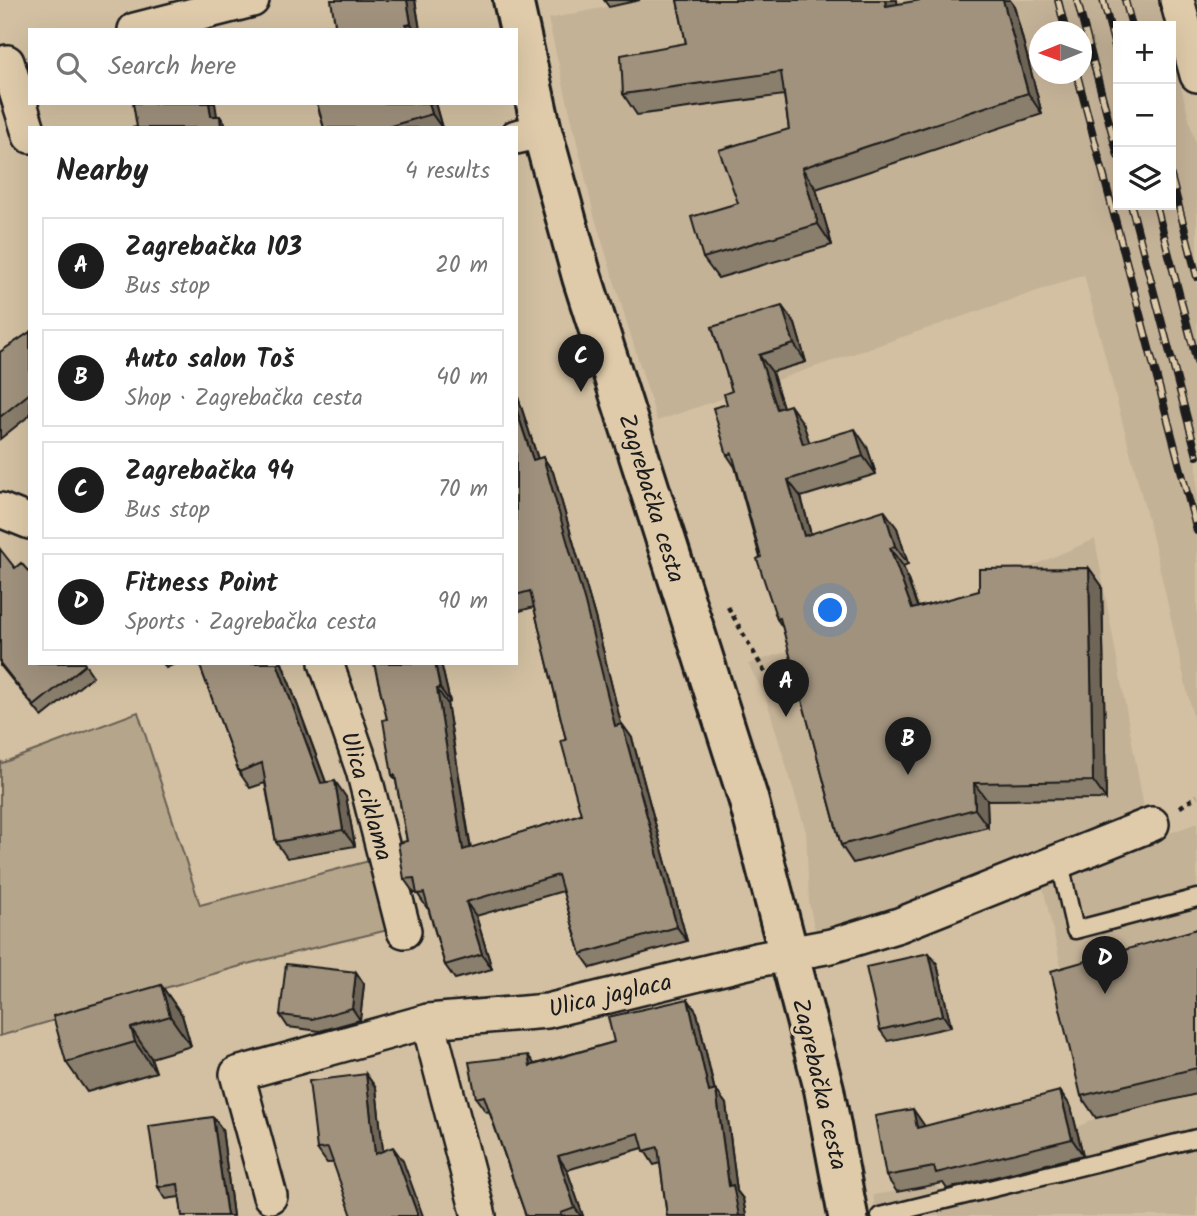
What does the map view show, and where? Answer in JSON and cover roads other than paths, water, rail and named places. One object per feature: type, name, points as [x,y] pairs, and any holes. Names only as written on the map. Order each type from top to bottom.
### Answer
[{"type":"main road","name":"Zagrebačka cesta","points":[[513,0],[516,28]]},
{"type":"main road","name":"Zagrebačka cesta","points":[[518,42],[529,134],[582,277],[748,798],[824,1089],[848,1216]]},
{"type":"street","points":[[143,28],[252,0]]},
{"type":"street","points":[[1177,0],[1197,75]]},
{"type":"street","points":[[12,61],[28,127]]},
{"type":"street","points":[[0,510],[28,521]]},
{"type":"street","name":"Ulica ciklama","points":[[327,665],[363,770],[404,931]]},
{"type":"street","points":[[790,953],[831,946],[899,925],[1059,859],[1153,824]]},
{"type":"street","name":"Ulica jaglaca","points":[[270,1196],[237,1074],[428,1021],[547,1011],[790,953]]},
{"type":"street","points":[[428,1021],[480,1216]]},
{"type":"lane","points":[[1059,859],[1075,930],[1197,898]]},
{"type":"lane","points":[[880,1216],[1197,1139]]},
{"type":"railway","points":[[1058,0],[1063,21]]},
{"type":"railway","points":[[1077,0],[1116,147]]},
{"type":"railway","points":[[1103,0],[1113,39]]},
{"type":"railway","points":[[1125,0],[1131,21]]},
{"type":"railway","points":[[1080,84],[1197,531]]},
{"type":"railway","points":[[1176,195],[1197,277]]},
{"type":"railway","points":[[1132,210],[1197,456]]},
{"type":"railway","points":[[1157,210],[1197,362]]},
{"type":"place","name":"Zagrebačka 94","points":[[581,392]]},
{"type":"place","name":"Zagrebačka 103","points":[[786,717]]},
{"type":"place","name":"Auto salon Toš","points":[[908,775]]},
{"type":"place","name":"Fitness Point","points":[[1105,994]]}]
